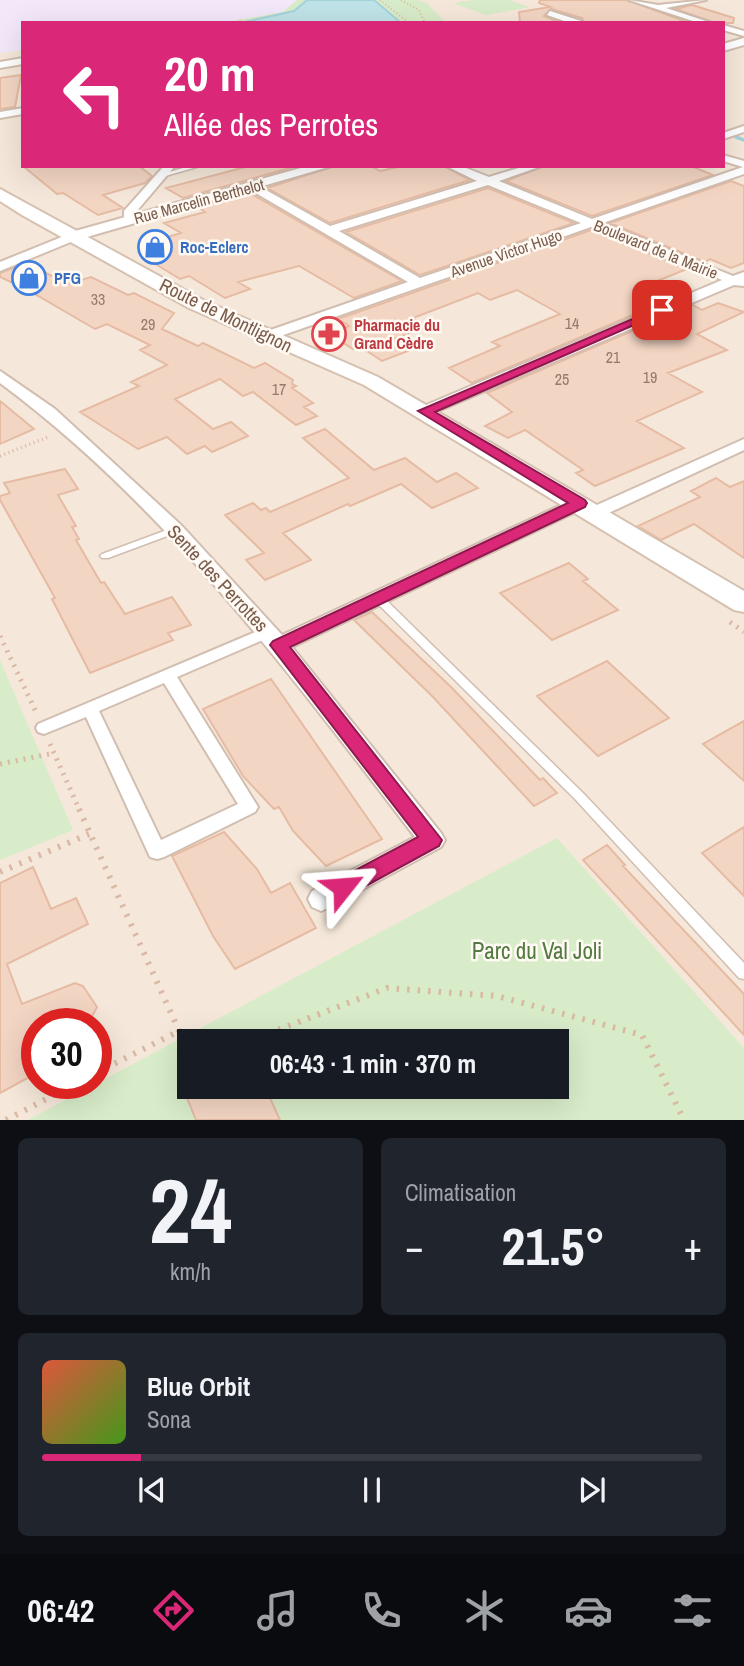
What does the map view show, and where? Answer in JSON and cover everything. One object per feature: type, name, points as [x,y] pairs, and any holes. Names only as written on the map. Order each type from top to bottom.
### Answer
[{"type":"main road","name":"Route de Montlignon","points":[[0,194],[196,304],[370,381],[425,411],[744,603]]},
{"type":"street","points":[[633,0],[702,21]]},
{"type":"street","points":[[657,7],[702,0]]},
{"type":"street","points":[[550,13],[572,21]]},
{"type":"street","points":[[725,28],[744,34]]},
{"type":"street","points":[[725,47],[744,41]]},
{"type":"street","points":[[0,65],[21,61]]},
{"type":"street","points":[[0,115],[21,111]]},
{"type":"street","points":[[725,135],[744,129]]},
{"type":"street","points":[[725,159],[744,164]]},
{"type":"street","name":"Rue Marcelin Berthelot","points":[[74,236],[319,168]]},
{"type":"street","name":"Boulevard de la Mairie","points":[[456,168],[740,281]]},
{"type":"street","points":[[330,230],[530,168]]},
{"type":"street","name":"Avenue Victor Hugo","points":[[267,336],[744,170]]},
{"type":"street","points":[[135,218],[128,214],[166,171]]},
{"type":"street","points":[[253,187],[419,283]]},
{"type":"street","points":[[0,267],[74,236]]},
{"type":"street","points":[[425,411],[740,281]]},
{"type":"street","name":"Sente des Perrottes","points":[[1,377],[49,412],[65,430],[175,530],[273,639],[378,598],[744,444]]},
{"type":"street","points":[[44,728],[167,675],[273,639],[432,840],[321,899]]},
{"type":"street","points":[[90,709],[157,851],[249,807],[167,675]]},
{"type":"lane","points":[[166,171],[185,168]]},
{"type":"lane","points":[[105,556],[175,530]]},
{"type":"lane","points":[[378,598],[579,796],[744,973]]},
{"type":"path","points":[[380,0],[404,21]]},
{"type":"path","points":[[401,0],[419,10],[424,21]]},
{"type":"path","points":[[0,456],[65,430]]},
{"type":"path","points":[[0,636],[44,728],[178,1029]]},
{"type":"path","points":[[0,764],[54,753]]},
{"type":"path","points":[[0,872],[89,834]]},
{"type":"path","points":[[280,1029],[387,988],[497,996],[642,1035],[684,1120]]},
{"type":"path","points":[[112,1065],[177,1032]]},
{"type":"path","points":[[6,1120],[46,1099]]},
{"type":"shaded area","points":[[0,0],[744,0],[744,1120],[0,1120]]},
{"type":"shaded area","points":[[0,0],[297,0],[283,12],[233,21],[21,21],[21,50],[0,53]]},
{"type":"green space","points":[[297,0],[418,0],[427,3],[444,21],[233,21],[283,12]]},
{"type":"green space","points":[[509,0],[530,7],[486,15],[453,3]]},
{"type":"green space","points":[[0,660],[73,830],[0,860]]},
{"type":"green space","name":"Parc du Val Joli","points":[[557,838],[744,1048],[744,1120],[28,1120],[67,1099],[112,1099],[112,1075],[177,1041],[177,1099],[569,1099],[569,1029],[199,1029]]},
{"type":"water","points":[[307,0],[374,0],[399,21],[249,21],[294,11]]},
{"type":"building","points":[[540,0],[627,0],[685,21],[583,21],[582,18],[551,9],[544,16],[556,21],[520,21],[519,12],[550,7],[539,3]]},
{"type":"building","points":[[692,5],[734,18],[733,23],[709,21],[676,9]]},
{"type":"building","points":[[21,75],[15,107],[0,109],[0,78]]},
{"type":"building","points":[[25,168],[142,168],[152,176],[145,183],[103,195],[123,208],[98,215],[63,193],[57,194]]},
{"type":"building","points":[[241,168],[290,168],[183,198],[166,188]]},
{"type":"building","points":[[328,168],[375,168],[380,171],[394,168],[448,168],[470,180],[330,223],[267,188]]},
{"type":"building","points":[[539,168],[696,168],[713,175],[592,216],[506,181]]},
{"type":"building","points":[[731,181],[744,186],[744,263],[731,268],[710,259],[705,262],[610,223]]},
{"type":"building","points":[[488,188],[574,223],[420,275],[346,232]]},
{"type":"building","points":[[250,193],[402,281],[354,298],[299,266],[238,282],[250,289],[225,298],[189,276],[180,279],[144,257],[153,253],[141,245],[181,233],[164,223],[205,212],[198,207]]},
{"type":"building","points":[[591,230],[687,269],[647,285],[675,297],[472,383],[449,368],[500,346],[492,342],[560,314],[517,290],[490,300],[478,293],[413,318],[427,327],[391,340],[408,351],[382,361],[359,346],[353,349],[329,334],[349,326],[338,319]]},
{"type":"building","points":[[26,263],[68,284],[91,277],[128,295],[134,293],[174,313],[162,329],[198,346],[203,343],[254,368],[265,363],[293,380],[292,384],[296,386],[292,388],[313,403],[304,407],[317,416],[296,425],[253,392],[243,396],[220,379],[175,399],[213,429],[231,422],[248,436],[212,452],[205,446],[187,454],[167,437],[138,449],[80,412],[139,386],[131,382],[167,365],[140,350],[150,345],[107,324],[95,329],[0,277],[0,273]]},
{"type":"building","points":[[718,303],[744,312],[697,334],[727,350],[668,373],[702,392],[637,421],[684,448],[595,486],[576,473],[583,470],[525,430],[508,438],[485,426],[512,412],[487,393],[693,305],[702,310]]},
{"type":"building","points":[[0,401],[34,429],[0,444]]},
{"type":"building","points":[[325,429],[374,470],[405,458],[437,482],[456,473],[478,488],[432,508],[401,484],[350,506],[348,504],[283,533],[311,560],[265,580],[246,560],[264,553],[225,515],[253,503],[261,510],[266,508],[270,512],[349,478],[303,438]]},
{"type":"building","points":[[65,469],[78,489],[58,495],[76,526],[72,527],[79,539],[76,540],[101,583],[104,582],[125,614],[172,597],[191,625],[168,633],[173,640],[90,673],[52,599],[55,598],[0,500],[0,496],[10,493],[4,483]]},
{"type":"building","points":[[716,478],[730,487],[744,481],[744,558],[694,524],[661,540],[638,526],[700,497],[691,491]]},
{"type":"building","points":[[569,563],[588,579],[583,581],[618,610],[552,640],[500,593]]},
{"type":"building","points":[[372,612],[451,687],[540,780],[543,778],[557,793],[534,806],[433,697],[354,620]]},
{"type":"building","points":[[607,661],[669,718],[598,756],[537,696]]},
{"type":"building","points":[[271,679],[382,839],[326,866],[293,831],[279,807],[274,809],[243,776],[203,709]]},
{"type":"building","points":[[744,721],[744,781],[703,744]]},
{"type":"building","points":[[744,827],[744,896],[702,853]]},
{"type":"building","points":[[224,832],[257,869],[271,893],[290,883],[316,928],[235,969],[213,936],[172,856]]},
{"type":"building","points":[[607,845],[625,865],[623,866],[744,994],[744,1035],[583,860]]},
{"type":"building","points":[[33,867],[51,909],[76,898],[88,924],[7,964],[22,1004],[75,983],[83,986],[97,1007],[21,1008],[21,1082],[0,1093],[0,883]]},
{"type":"building","points":[[187,1099],[270,1099],[280,1120],[196,1120]]},
{"type":"waterway","points":[[736,137],[744,140]]},
{"type":"place","name":"Roc-Eclerc","points":[[155,247]]},
{"type":"place","name":"PFG","points":[[29,278]]},
{"type":"place","name":"Pharmacie du Grand Cèdre","points":[[329,334]]},
{"type":"route","points":[[343,887],[432,840],[279,645],[580,503],[425,411],[662,310]]}]
